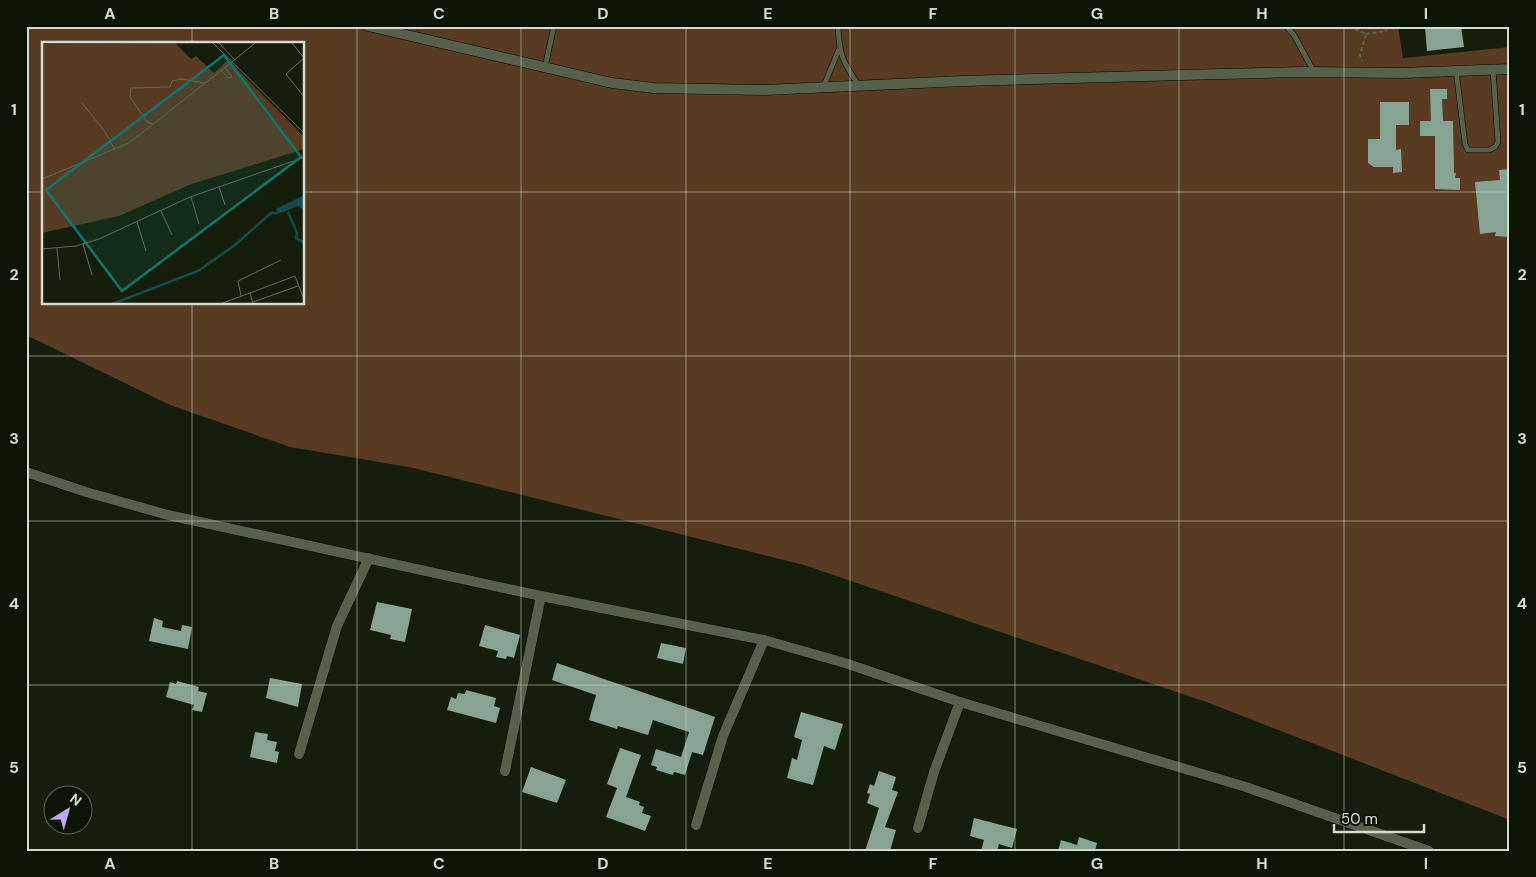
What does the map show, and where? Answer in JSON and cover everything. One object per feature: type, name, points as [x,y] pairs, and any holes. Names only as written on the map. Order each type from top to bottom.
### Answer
[{"type":"street","points":[[368,26],[612,83],[653,88],[764,90],[1173,75],[1314,72],[1402,73],[1493,68],[1510,69]]},
{"type":"street","points":[[26,472],[86,492],[168,515],[541,596],[764,640],[845,663],[960,702],[1246,787],[1429,851]]},
{"type":"street","points":[[299,754],[337,626],[369,558]]},
{"type":"street","points":[[505,771],[541,596]]},
{"type":"street","points":[[696,825],[726,727],[764,640]]},
{"type":"street","points":[[918,828],[934,772],[960,702]]},
{"type":"lane","points":[[545,68],[554,26]]},
{"type":"lane","points":[[838,26],[839,49],[847,67],[859,86]]},
{"type":"lane","points":[[1286,26],[1294,35],[1314,72]]},
{"type":"lane","points":[[823,88],[839,49]]},
{"type":"lane","points":[[1456,70],[1465,144],[1468,150],[1489,150],[1495,148],[1498,142],[1493,68]]},
{"type":"path","points":[[1349,26],[1366,34],[1386,31],[1387,26]]},
{"type":"path","points":[[1364,66],[1360,55],[1366,34]]},
{"type":"shaded area","points":[[26,26],[1398,26],[1403,58],[1510,47],[1510,820],[1209,703],[804,565],[409,467],[290,447],[170,405],[26,335]]},
{"type":"building","points":[[1425,26],[1461,26],[1464,47],[1427,51]]},
{"type":"building","points":[[1430,89],[1447,89],[1447,99],[1442,99],[1443,121],[1453,121],[1454,173],[1456,173],[1455,178],[1460,178],[1460,190],[1435,189],[1435,136],[1420,136],[1420,121],[1431,121]]},
{"type":"building","points":[[1380,102],[1409,102],[1409,125],[1396,125],[1396,150],[1401,149],[1402,172],[1393,173],[1393,167],[1374,167],[1368,163],[1368,139],[1380,139]]},
{"type":"building","points":[[1510,169],[1510,237],[1495,236],[1496,232],[1480,234],[1475,182],[1500,180],[1499,170]]},
{"type":"building","points":[[377,602],[412,609],[405,642],[390,639],[391,635],[370,630]]},
{"type":"building","points":[[154,618],[163,621],[162,627],[181,631],[182,625],[192,627],[188,649],[149,641]]},
{"type":"building","points":[[485,625],[520,635],[514,658],[507,656],[506,659],[496,657],[498,651],[479,646]]},
{"type":"building","points":[[661,643],[686,648],[683,664],[657,658]]},
{"type":"building","points":[[557,663],[715,717],[703,755],[692,752],[685,775],[674,772],[673,775],[656,770],[657,767],[651,765],[656,749],[681,757],[689,732],[653,720],[648,735],[618,726],[617,729],[589,720],[596,695],[552,680]]},
{"type":"building","points":[[270,678],[302,684],[298,707],[266,698]]},
{"type":"building","points":[[177,681],[199,687],[198,691],[207,693],[202,712],[192,710],[194,705],[166,697],[170,682],[176,684]]},
{"type":"building","points":[[466,690],[496,698],[494,706],[500,708],[496,723],[447,710],[451,697],[456,699],[458,693],[465,694]]},
{"type":"building","points":[[801,712],[843,724],[835,750],[824,746],[813,785],[787,778],[792,758],[797,760],[802,740],[794,737]]},
{"type":"building","points":[[255,732],[268,734],[267,740],[277,742],[275,751],[279,752],[277,763],[250,757]]},
{"type":"building","points":[[620,748],[641,755],[626,797],[640,802],[639,805],[644,807],[642,813],[651,816],[645,831],[606,817],[617,788],[607,784]]},
{"type":"building","points":[[531,767],[566,780],[557,803],[522,792]]},
{"type":"building","points":[[879,771],[896,777],[892,790],[898,792],[885,827],[896,830],[890,851],[865,851],[879,808],[867,803],[870,794],[867,793],[870,784],[874,786]]},
{"type":"building","points":[[974,818],[1017,829],[1012,848],[999,844],[997,851],[981,851],[984,840],[970,836]]},
{"type":"building","points":[[1079,837],[1097,843],[1095,851],[1058,851],[1061,840],[1077,845]]}]
